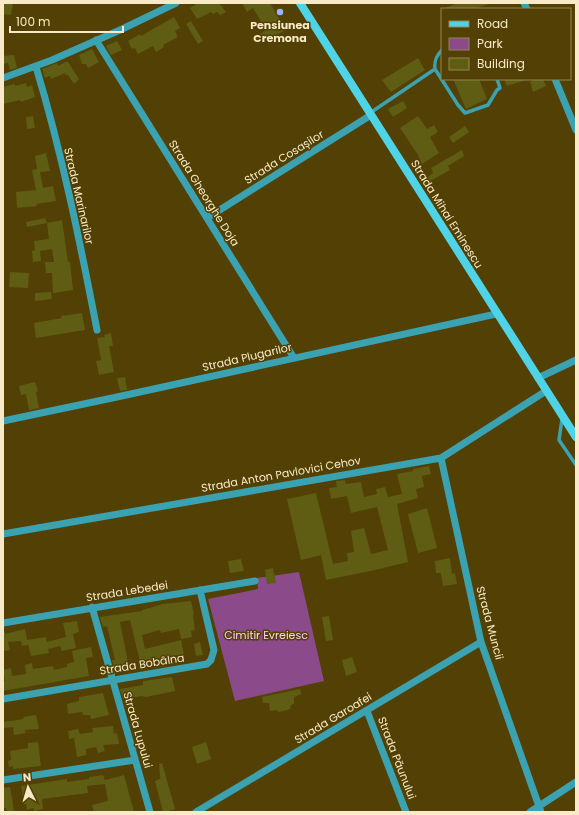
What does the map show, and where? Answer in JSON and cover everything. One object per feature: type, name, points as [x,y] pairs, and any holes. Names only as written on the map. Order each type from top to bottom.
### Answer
[{"type":"main road","name":"Strada Mihai Eminescu","points":[[300,3],[496,314],[576,437]]},
{"type":"street","points":[[3,78],[36,67],[160,12],[176,3]]},
{"type":"street","name":"Strada Gheorghe Doja","points":[[96,40],[294,358]]},
{"type":"street","name":"Strada Marinarilor","points":[[36,67],[66,182],[97,330]]},
{"type":"street","points":[[555,80],[576,130]]},
{"type":"street","name":"Strada Cosașilor","points":[[207,218],[371,114]]},
{"type":"street","name":"Strada Plugarilor","points":[[3,421],[117,398],[496,314]]},
{"type":"street","points":[[538,378],[576,360]]},
{"type":"street","name":"Strada Anton Pavlovici Cehov","points":[[3,534],[441,458],[546,391]]},
{"type":"street","name":"Strada Muncii","points":[[441,458],[481,642],[540,809]]},
{"type":"street","name":"Strada Lebedei","points":[[3,623],[255,581]]},
{"type":"street","name":"Strada Bobâlna","points":[[3,699],[207,664],[211,660],[214,650],[200,590]]},
{"type":"street","name":"Strada Lupului","points":[[92,608],[150,812]]},
{"type":"street","name":"Strada Garoafei","points":[[196,812],[481,642]]},
{"type":"street","name":"Strada Păunului","points":[[367,711],[406,812]]},
{"type":"street","points":[[3,780],[135,760]]},
{"type":"street","points":[[530,812],[540,809],[576,782]]},
{"type":"lane","points":[[441,51],[438,54],[435,63],[435,69],[441,78]]},
{"type":"lane","points":[[371,114],[435,69]]},
{"type":"lane","points":[[442,80],[458,105],[466,113],[488,105],[497,90],[500,88],[497,80]]},
{"type":"lane","points":[[562,416],[559,440],[576,465]]},
{"type":"green space","name":"Cimitir Evreiesc","points":[[299,572],[324,681],[235,701],[208,599],[258,589],[257,578]]},
{"type":"building","points":[[3,3],[13,3],[11,15],[3,14]]},
{"type":"building","points":[[198,3],[219,3],[226,12],[220,15],[217,12],[213,14],[211,12],[197,19],[190,8]]},
{"type":"building","points":[[242,3],[270,3],[286,30],[258,44],[254,38],[266,30],[253,8],[247,12]]},
{"type":"building","points":[[457,3],[489,3],[477,8],[445,8]]},
{"type":"building","points":[[174,17],[180,28],[175,31],[178,37],[163,45],[164,47],[156,52],[153,46],[138,54],[135,48],[132,49],[128,41],[140,34],[141,36]]},
{"type":"building","points":[[191,21],[203,41],[198,44],[186,24]]},
{"type":"building","points":[[117,41],[122,50],[111,55],[106,46]]},
{"type":"building","points":[[92,49],[99,62],[88,68],[86,64],[82,64],[79,55]]},
{"type":"building","points":[[14,55],[17,68],[10,70],[8,63],[3,64],[3,56]]},
{"type":"building","points":[[418,58],[425,70],[391,92],[382,80]]},
{"type":"building","points":[[68,62],[79,79],[74,84],[65,73],[51,79],[50,76],[45,78],[42,69],[57,63],[58,66]]},
{"type":"building","points":[[453,80],[479,80],[487,99],[466,109]]},
{"type":"building","points":[[504,80],[526,80],[507,86]]},
{"type":"building","points":[[534,80],[543,80],[546,86],[533,92],[530,82]]},
{"type":"building","points":[[26,83],[27,87],[32,85],[35,97],[21,102],[20,100],[3,104],[3,87]]},
{"type":"building","points":[[403,101],[407,108],[393,117],[388,109]]},
{"type":"building","points":[[33,116],[35,128],[27,129],[26,117]]},
{"type":"building","points":[[418,116],[427,129],[434,125],[438,132],[430,137],[439,153],[422,164],[418,155],[400,128]]},
{"type":"building","points":[[465,126],[469,132],[453,143],[449,137]]},
{"type":"building","points":[[462,150],[464,156],[448,166],[450,170],[425,184],[423,181],[433,173],[431,168]]},
{"type":"building","points":[[46,153],[50,171],[40,172],[43,188],[53,186],[56,201],[36,204],[37,206],[17,208],[16,192],[36,190],[32,170],[37,169],[35,156]]},
{"type":"building","points":[[45,218],[47,223],[27,227],[26,222]]},
{"type":"building","points":[[62,220],[68,262],[70,262],[73,290],[53,293],[52,273],[46,273],[45,262],[54,262],[52,249],[40,251],[41,261],[33,262],[32,251],[35,250],[34,241],[49,239],[47,223]]},
{"type":"building","points":[[10,272],[29,273],[28,288],[9,287]]},
{"type":"building","points":[[51,292],[52,299],[35,301],[35,293]]},
{"type":"building","points":[[82,313],[85,330],[36,338],[34,323],[62,318],[61,316]]},
{"type":"building","points":[[111,333],[113,346],[109,346],[114,372],[99,375],[96,361],[101,360],[97,338],[105,337],[104,335]]},
{"type":"building","points":[[125,377],[127,390],[120,391],[117,378]]},
{"type":"building","points":[[35,382],[38,391],[36,392],[39,408],[29,410],[26,394],[21,395],[19,386]]},
{"type":"building","points":[[429,466],[431,474],[422,476],[424,487],[416,489],[418,498],[397,504],[408,562],[326,580],[321,555],[301,560],[287,499],[316,493],[333,564],[348,561],[347,553],[354,552],[351,531],[364,528],[371,554],[388,550],[377,507],[351,513],[347,496],[331,499],[329,488],[337,487],[336,481],[345,480],[346,484],[361,482],[364,497],[377,494],[376,489],[385,487],[388,497],[402,494],[397,474]]},
{"type":"building","points":[[427,508],[437,548],[418,553],[408,514]]},
{"type":"building","points":[[450,558],[452,574],[455,573],[457,584],[443,586],[441,573],[436,573],[435,561]]},
{"type":"building","points":[[241,559],[244,571],[230,573],[228,561]]},
{"type":"building","points":[[273,568],[276,583],[267,584],[265,570]]},
{"type":"building","points":[[191,601],[195,630],[191,631],[192,637],[181,639],[179,629],[161,633],[160,630],[142,635],[145,649],[181,640],[184,655],[165,656],[166,662],[160,663],[160,659],[148,662],[148,664],[141,666],[130,620],[120,622],[129,668],[115,671],[112,660],[115,660],[107,626],[103,627],[100,617],[142,611],[163,604]]},
{"type":"building","points":[[329,616],[333,640],[326,641],[322,617]]},
{"type":"building","points":[[77,621],[79,632],[73,634],[76,648],[62,651],[60,646],[48,649],[49,653],[31,656],[27,640],[46,637],[47,642],[66,637],[63,623]]},
{"type":"building","points":[[25,629],[28,645],[22,646],[21,641],[8,642],[10,650],[3,651],[3,633],[5,632],[5,634]]},
{"type":"building","points":[[200,642],[203,655],[196,656],[194,644]]},
{"type":"building","points":[[91,647],[93,657],[86,658],[89,676],[3,691],[3,681],[5,681],[3,670],[11,668],[12,676],[26,674],[25,665],[32,663],[33,669],[53,666],[54,670],[67,667],[67,664],[74,662],[72,651]]},
{"type":"building","points":[[352,657],[357,672],[346,676],[342,660]]},
{"type":"building","points":[[172,677],[175,691],[146,697],[142,696],[123,699],[120,689],[143,685],[143,681]]},
{"type":"building","points":[[300,689],[301,694],[294,697],[294,704],[291,705],[290,709],[279,712],[276,710],[270,711],[269,703],[263,703],[262,697]]},
{"type":"building","points":[[103,693],[109,715],[91,719],[90,715],[83,715],[82,712],[68,714],[67,704],[79,701],[79,697]]},
{"type":"building","points":[[36,715],[39,729],[25,730],[26,733],[14,735],[13,727],[3,728],[3,722],[24,719],[23,717]]},
{"type":"building","points":[[113,726],[114,734],[117,733],[119,744],[103,745],[105,751],[98,753],[96,747],[86,749],[86,755],[77,757],[74,738],[69,739],[68,731],[78,729],[80,734],[93,732],[92,728]]},
{"type":"building","points":[[38,742],[41,766],[13,769],[13,766],[9,767],[8,761],[11,760],[10,751],[28,748],[28,743]]},
{"type":"building","points":[[206,742],[211,759],[197,764],[192,747]]},
{"type":"building","points":[[162,763],[175,809],[167,812],[163,812],[155,781],[160,779],[159,764]]},
{"type":"building","points":[[103,775],[105,780],[124,775],[134,812],[94,812],[92,805],[108,801],[105,784],[87,786],[88,793],[42,799],[43,809],[34,811],[33,808],[27,810],[26,804],[24,804],[21,786],[67,779],[67,782],[89,779],[89,777]]},
{"type":"building","points":[[10,787],[14,812],[7,812],[6,808],[3,809],[3,788]]},
{"type":"place","name":"Pensiunea Cremona","points":[[280,12]]}]
